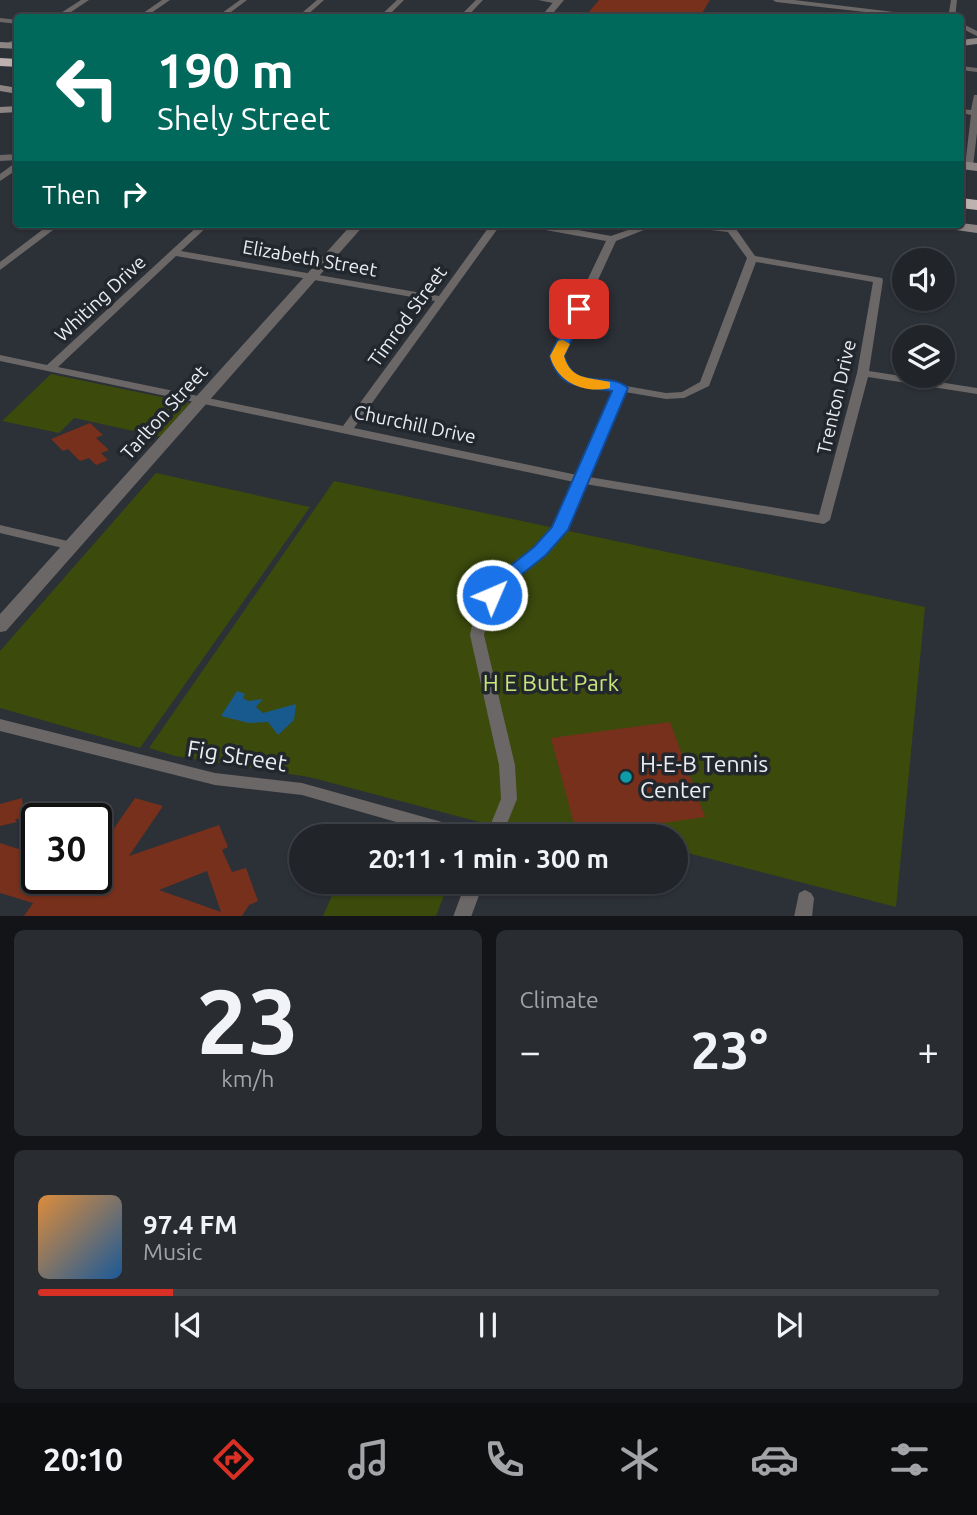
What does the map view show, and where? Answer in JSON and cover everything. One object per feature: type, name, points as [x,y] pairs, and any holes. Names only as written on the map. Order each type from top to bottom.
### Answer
[{"type":"street","points":[[74,0],[85,1]]},
{"type":"street","points":[[145,14],[167,0]]},
{"type":"street","points":[[224,14],[244,0]]},
{"type":"street","points":[[304,14],[321,0]]},
{"type":"street","points":[[385,14],[401,0]]},
{"type":"street","points":[[465,14],[480,0]]},
{"type":"street","points":[[541,0],[559,1]]},
{"type":"street","points":[[776,0],[906,14]]},
{"type":"street","points":[[872,10],[875,0]]},
{"type":"street","points":[[63,14],[85,1]]},
{"type":"street","points":[[969,166],[977,97]]},
{"type":"street","points":[[0,267],[51,228]]},
{"type":"street","name":"Whiting Drive","points":[[50,368],[201,228]]},
{"type":"street","name":"Tarlton Street","points":[[0,626],[355,228]]},
{"type":"street","name":"Timrod Street","points":[[347,429],[493,228]]},
{"type":"street","points":[[550,228],[612,239],[643,228]]},
{"type":"street","points":[[733,228],[752,258],[878,280]]},
{"type":"street","points":[[612,239],[557,356],[561,370],[571,380],[666,396],[684,395],[705,384],[752,258]]},
{"type":"street","name":"Elizabeth Street","points":[[175,253],[439,299]]},
{"type":"street","name":"Trenton Drive","points":[[824,520],[863,373],[878,280]]},
{"type":"street","name":"Churchill Drive","points":[[0,358],[580,480],[824,520]]},
{"type":"street","points":[[863,373],[977,391]]},
{"type":"street","points":[[499,824],[509,799],[507,765],[477,635],[483,607],[501,582],[540,551],[559,530],[621,388]]},
{"type":"street","points":[[0,529],[71,546]]},
{"type":"street","name":"Fig Street","points":[[0,725],[215,779],[302,789],[425,824]]},
{"type":"street","points":[[461,916],[470,894]]},
{"type":"green space","points":[[51,374],[190,403],[161,437],[74,418],[59,433],[2,421]]},
{"type":"green space","points":[[156,473],[310,507],[140,748],[0,708],[0,651]]},
{"type":"green space","name":"H E Butt Park","points":[[334,481],[925,607],[896,907],[688,853],[688,824],[487,824],[309,777],[175,756],[149,748]]},
{"type":"green space","points":[[333,894],[444,894],[436,916],[323,916]]},
{"type":"water","points":[[237,691],[245,694],[243,698],[248,701],[263,699],[256,707],[263,713],[296,704],[294,720],[278,735],[268,722],[249,723],[221,716]]},
{"type":"building","points":[[599,0],[710,0],[701,14],[587,14]]},
{"type":"building","points":[[90,423],[103,435],[96,438],[109,450],[101,453],[108,460],[96,465],[89,458],[80,461],[68,449],[63,451],[51,439]]},
{"type":"building","name":"H-E-B Tennis Center","points":[[670,722],[705,817],[655,824],[574,824],[551,738]]},
{"type":"building","points":[[22,798],[21,819],[0,826],[0,804]]},
{"type":"building","points":[[135,798],[163,806],[129,856],[219,825],[228,847],[222,850],[232,872],[246,868],[258,901],[249,905],[242,916],[24,916],[33,903],[0,893],[0,843],[21,850],[21,894],[112,894],[112,831]],"holes":[[[207,871],[221,912],[159,890]]]},
{"type":"slow traffic","points":[[563,344],[557,356],[561,370],[571,380],[605,385]]},
{"type":"place","name":"H-E-B Tennis Center","points":[[626,777]]},
{"type":"route","points":[[492,595],[501,582],[540,551],[559,530],[621,388],[571,380],[561,370],[557,356],[579,309]]}]
